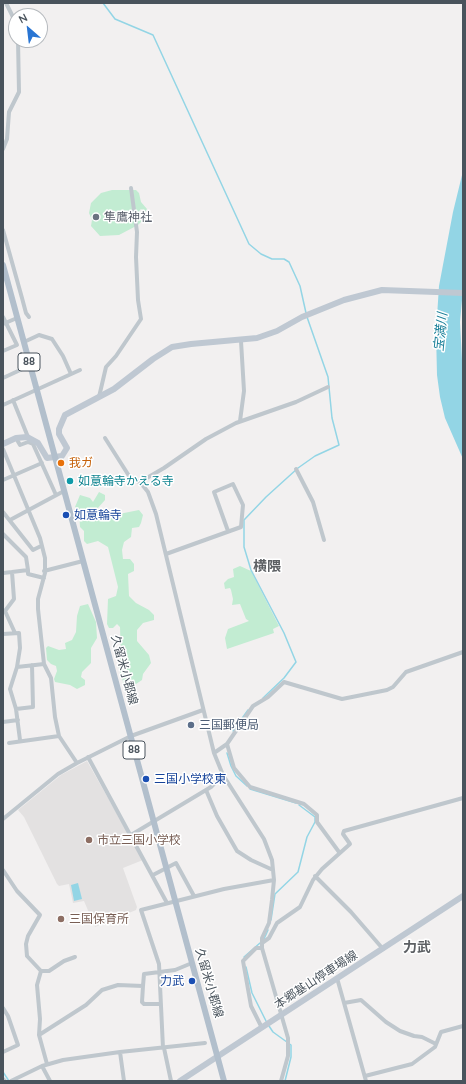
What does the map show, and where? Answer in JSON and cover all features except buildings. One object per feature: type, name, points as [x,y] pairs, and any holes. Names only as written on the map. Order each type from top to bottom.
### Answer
[{"type":"main road","name":"久留米小郡線","points":[[3,265],[224,1081]]},
{"type":"street","points":[[3,149],[7,139],[9,112],[20,92],[18,48]]},
{"type":"street","points":[[99,397],[106,367],[116,356],[141,319],[138,300],[136,256],[137,232],[131,188]]},
{"type":"street","points":[[3,230],[26,313],[29,317]]},
{"type":"street","points":[[3,444],[16,438],[28,437],[38,443],[45,457],[56,458],[62,456],[66,451],[59,434],[62,419],[70,412],[114,390],[153,359],[172,347],[191,344],[242,341],[266,336],[302,317],[365,293],[382,290],[415,290],[463,293]]},
{"type":"street","points":[[3,317],[5,324],[17,345],[3,351]]},
{"type":"street","points":[[5,324],[17,318]]},
{"type":"street","points":[[24,342],[39,335],[52,340],[63,356],[71,374]]},
{"type":"street","points":[[240,421],[244,391],[242,341]]},
{"type":"street","points":[[3,378],[30,365]]},
{"type":"street","points":[[3,405],[80,370]]},
{"type":"street","points":[[140,482],[164,468],[206,439],[240,421],[296,402],[328,387]]},
{"type":"street","points":[[13,400],[28,437]]},
{"type":"street","points":[[16,438],[20,445],[28,442],[33,444],[56,495]]},
{"type":"street","points":[[105,438],[131,479],[140,482],[150,497],[166,554],[214,753],[223,775],[264,839],[270,851],[274,880],[270,917],[262,938],[262,946],[288,1038],[288,1056],[281,1081]]},
{"type":"street","points":[[3,449],[30,510],[45,558],[44,578],[38,599],[44,664],[51,678],[59,736],[77,763]]},
{"type":"street","points":[[3,480],[42,463]]},
{"type":"street","points":[[296,469],[313,502],[324,540]]},
{"type":"street","points":[[166,554],[241,527],[242,505],[233,484],[214,492],[228,531]]},
{"type":"street","points":[[10,520],[64,490]]},
{"type":"street","points":[[3,512],[33,550],[41,546]]},
{"type":"street","points":[[3,534],[26,557],[28,574],[44,578]]},
{"type":"street","points":[[44,571],[84,561]]},
{"type":"street","points":[[3,572],[28,570]]},
{"type":"street","points":[[12,572],[14,599],[5,611],[15,633]]},
{"type":"street","points":[[3,634],[19,633],[20,648],[18,667],[10,690],[16,709],[20,740]]},
{"type":"street","points":[[214,753],[228,744],[253,706],[268,697],[284,682],[337,698],[362,695],[387,690],[393,687],[406,672],[463,652]]},
{"type":"street","points":[[18,667],[44,664]]},
{"type":"street","points":[[16,709],[33,707],[32,665]]},
{"type":"street","points":[[3,819],[58,774],[88,757],[131,736],[203,710]]},
{"type":"street","points":[[3,722],[18,720]]},
{"type":"street","points":[[9,743],[20,740],[59,736]]},
{"type":"street","points":[[228,744],[234,768],[250,786],[304,804],[317,815],[317,822],[339,852]]},
{"type":"street","points":[[88,757],[167,903]]},
{"type":"street","points":[[131,835],[206,790],[223,775]]},
{"type":"street","points":[[206,790],[217,816],[236,851],[273,870]]},
{"type":"street","points":[[262,1028],[251,1006],[243,961],[256,948],[262,946],[269,938],[277,923],[300,907],[315,876],[339,852],[350,844],[343,834],[344,831],[463,798]]},
{"type":"street","points":[[153,876],[176,863],[194,896]]},
{"type":"street","points":[[3,870],[17,891],[40,915],[28,936],[26,944],[27,956],[41,971],[49,971],[64,961],[75,957]]},
{"type":"street","points":[[315,876],[351,912],[383,949]]},
{"type":"street","points":[[171,1081],[163,1048],[160,1004],[160,973],[152,940],[141,910],[194,896],[274,880]]},
{"type":"street","name":"本郷基山停車場線","points":[[180,1081],[463,896]]},
{"type":"street","points":[[160,1004],[144,1004],[142,1002],[144,974],[175,970],[192,963]]},
{"type":"street","points":[[41,971],[37,986],[40,1019],[39,1035],[47,1064]]},
{"type":"street","points":[[337,978],[365,1079],[412,1064],[435,1048],[441,1032],[463,1026]]},
{"type":"street","points":[[39,1035],[86,1005],[102,990],[118,985],[143,986]]},
{"type":"street","points":[[344,1003],[361,1000],[386,1022],[400,1030],[414,1036],[422,1037],[436,1044]]},
{"type":"street","points":[[3,1008],[8,1016],[18,1045],[3,1052]]},
{"type":"street","points":[[3,1018],[8,1016]]},
{"type":"street","points":[[11,1081],[47,1064],[120,1052],[205,1043]]},
{"type":"street","points":[[120,1052],[124,1081]]},
{"type":"street","points":[[42,1066],[50,1081]]},
{"type":"shaded area","points":[[87,761],[143,860],[123,868],[137,907],[136,910],[95,927],[84,901],[73,903],[69,884],[59,886],[57,884],[24,817],[18,810],[61,775]]},
{"type":"green space","points":[[112,190],[136,190],[139,193],[141,202],[147,209],[145,212],[141,209],[139,211],[142,221],[138,225],[119,235],[100,236],[91,226],[92,220],[89,213],[91,203],[101,193]]},
{"type":"green space","points":[[99,492],[105,495],[105,500],[97,509],[98,517],[104,521],[119,514],[139,510],[143,515],[139,527],[132,528],[131,537],[124,542],[122,550],[123,559],[130,559],[134,564],[134,571],[128,574],[129,596],[136,603],[149,610],[154,615],[154,620],[143,623],[137,630],[137,641],[149,655],[151,663],[143,674],[142,680],[133,686],[125,688],[118,665],[121,655],[120,627],[117,624],[113,628],[109,628],[107,624],[108,599],[116,596],[118,587],[108,547],[98,541],[87,544],[84,541],[84,531],[80,527],[79,511],[75,507],[80,495],[90,498],[93,502]]},
{"type":"green space","points":[[240,566],[251,571],[279,626],[273,629],[274,633],[227,649],[225,638],[228,629],[249,621],[246,619],[240,604],[232,605],[233,599],[231,590],[230,588],[225,589],[224,583],[228,579],[234,577],[233,569]]},
{"type":"green space","points":[[88,604],[96,622],[97,638],[91,648],[91,663],[82,672],[81,677],[85,680],[85,685],[77,689],[70,685],[55,682],[54,679],[57,671],[56,666],[47,660],[46,648],[48,646],[59,650],[66,649],[65,643],[72,640],[76,632],[77,616],[80,606]]},
{"type":"water","name":"宝満川","points":[[463,171],[463,289],[460,322],[463,379],[463,459],[445,418],[440,397],[437,375],[436,332],[439,286],[453,212]]},
{"type":"water","points":[[78,883],[82,899],[74,901],[71,885]]},
{"type":"waterway","points":[[103,3],[115,19],[153,35],[249,244],[261,254],[272,259],[284,259],[289,262],[300,286],[306,313]]},
{"type":"waterway","points":[[263,698],[284,678],[296,662],[284,633],[251,570],[244,547],[244,520],[266,497],[298,468],[315,456],[339,445],[332,418],[328,377],[307,317]]},
{"type":"waterway","points":[[233,731],[248,710]]},
{"type":"waterway","points":[[227,753],[236,776],[247,786]]},
{"type":"waterway","points":[[250,789],[296,803]]},
{"type":"waterway","points":[[271,920],[275,894],[298,872],[307,837],[315,822],[315,817],[299,805]]},
{"type":"waterway","points":[[264,939],[268,930]]},
{"type":"waterway","points":[[244,957],[260,943]]},
{"type":"waterway","points":[[246,967],[252,993],[267,1023]]},
{"type":"waterway","points":[[269,1026],[273,1032],[291,1045],[291,1057],[285,1081]]},
{"type":"waterway","points":[[3,1072],[9,1081]]},
{"type":"place","name":"隼鷹神社","points":[[96,217]]},
{"type":"place","name":"我ガ","points":[[61,463]]},
{"type":"place","name":"如意輪寺かえる寺","points":[[70,481]]},
{"type":"place","name":"如意輪寺","points":[[66,515]]},
{"type":"place","name":"三国郵便局","points":[[191,725]]},
{"type":"place","name":"三国小学校東","points":[[146,779]]},
{"type":"place","name":"市立三国小学校","points":[[89,840]]},
{"type":"place","name":"三国保育所","points":[[61,919]]},
{"type":"place","name":"力武","points":[[192,981]]},
{"type":"district","name":"横隈","points":[[267,567]]},
{"type":"district","name":"力武","points":[[417,948]]}]
